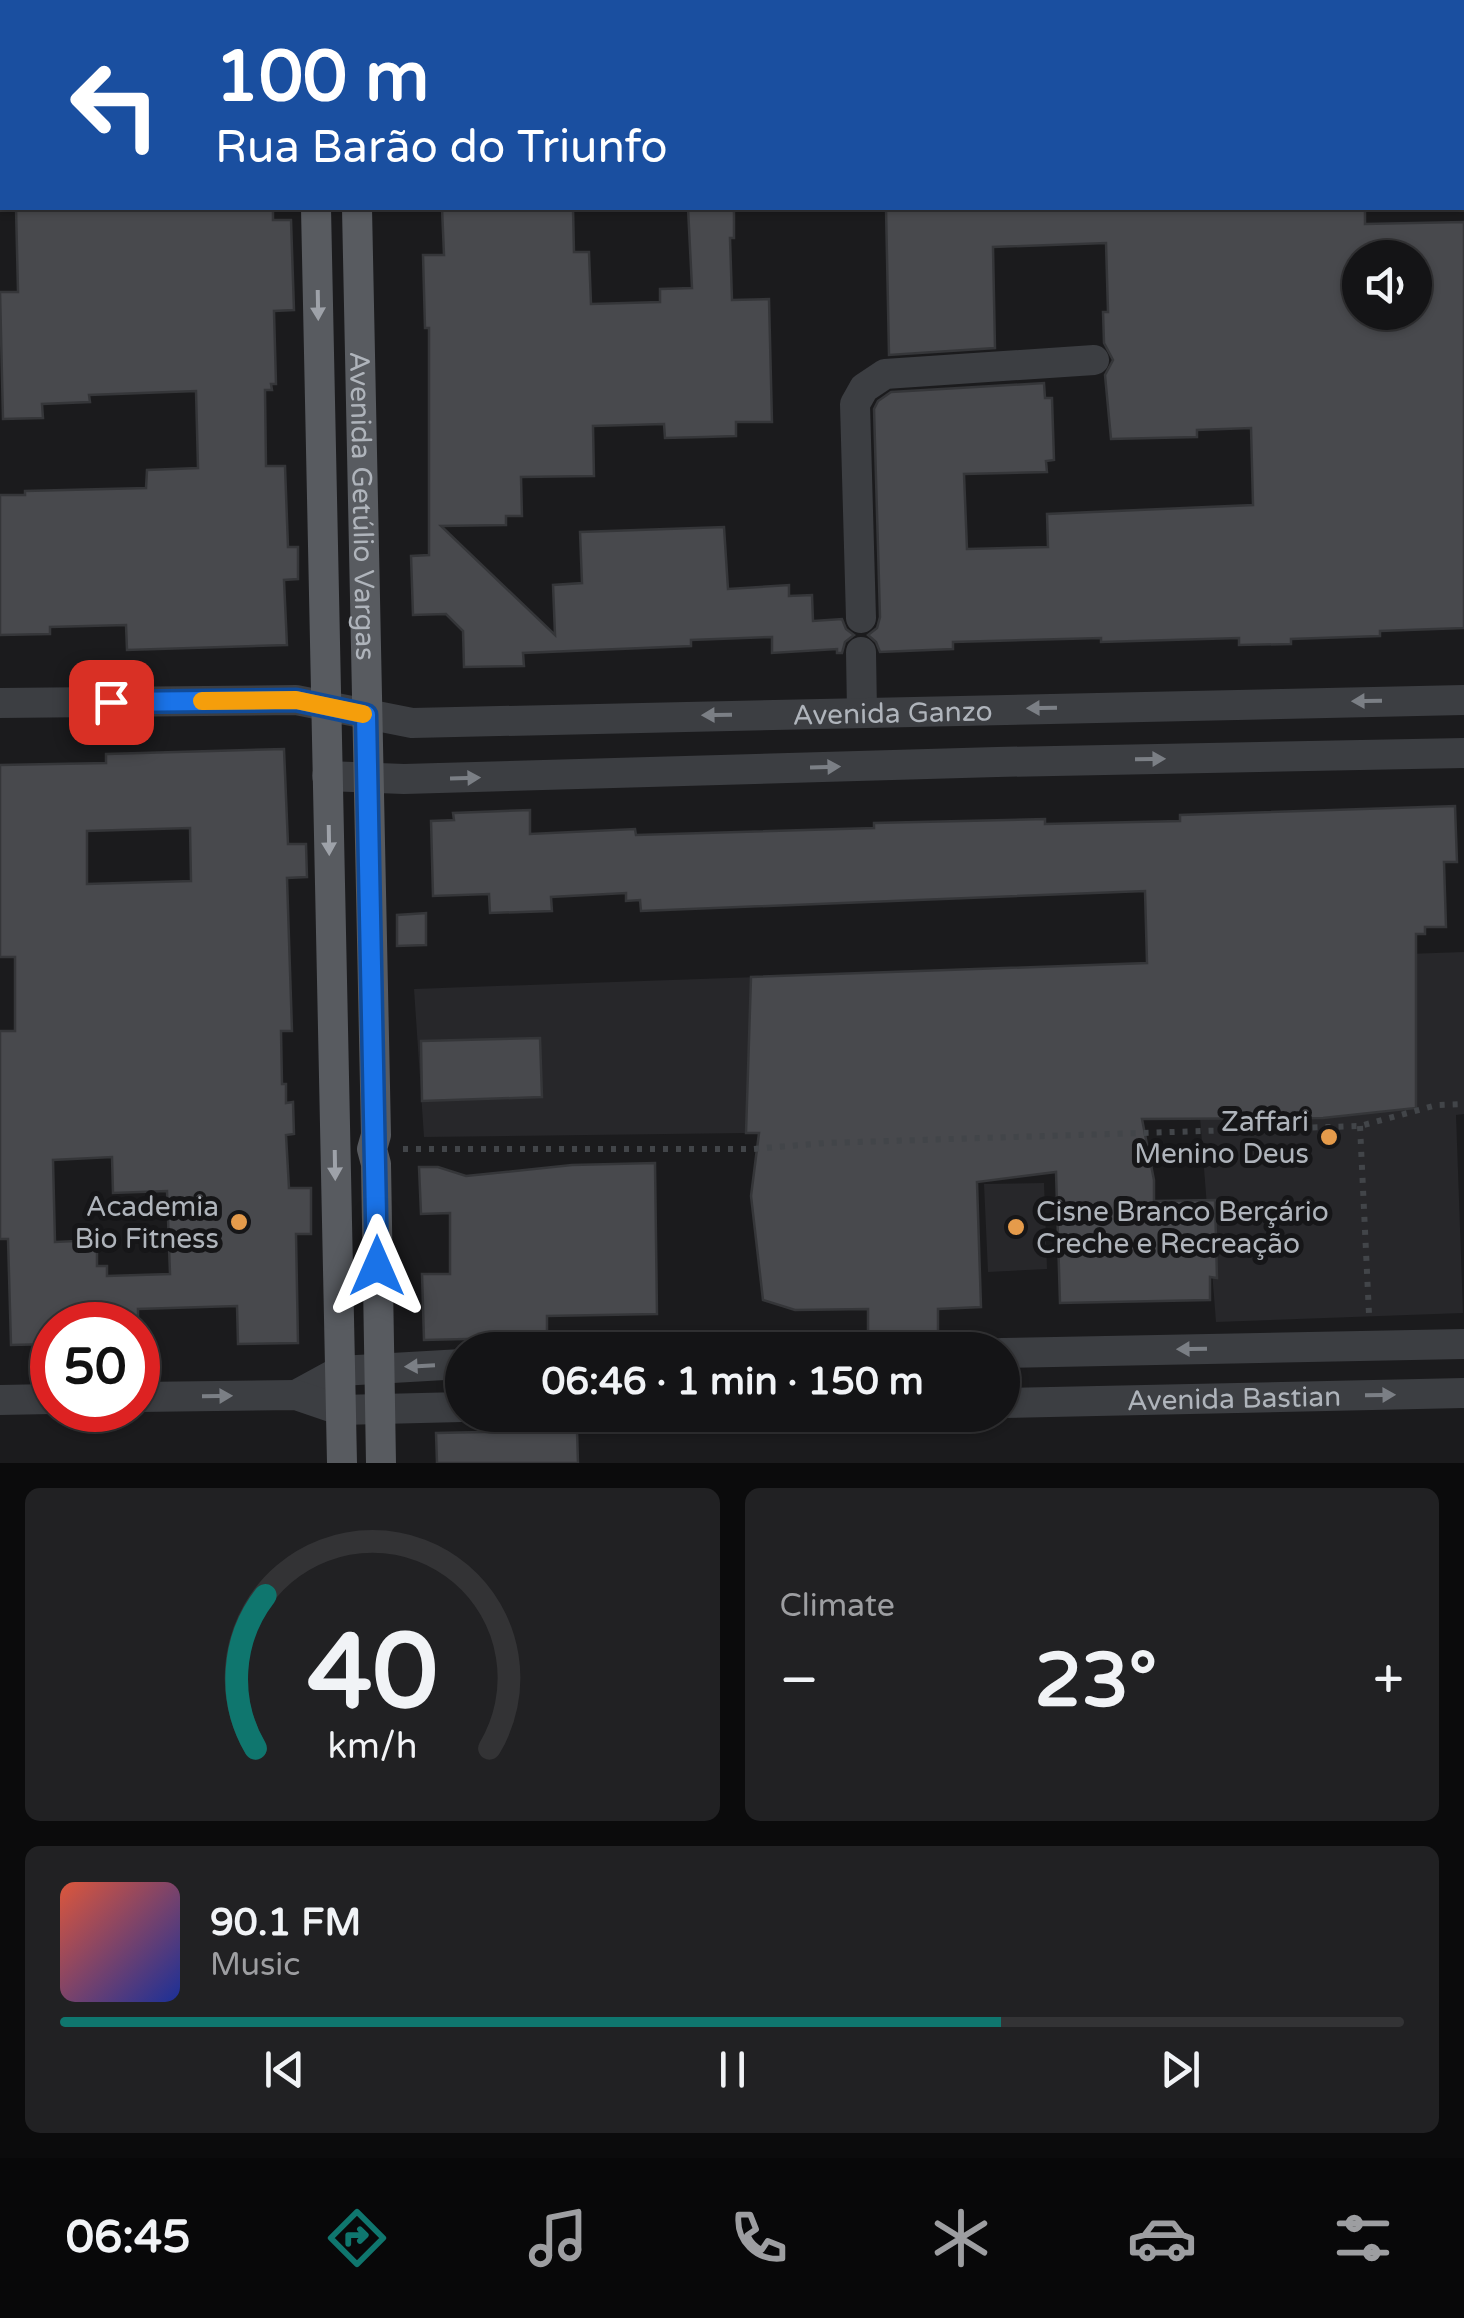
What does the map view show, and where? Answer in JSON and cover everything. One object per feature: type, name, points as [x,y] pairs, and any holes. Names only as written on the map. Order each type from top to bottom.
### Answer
[{"type":"main road","name":"Avenida Getúlio Vargas","points":[[316,210],[342,1463]]},
{"type":"main road","name":"Avenida Getúlio Vargas","points":[[357,210],[381,1463]]},
{"type":"main road","points":[[325,649],[365,648]]},
{"type":"street","points":[[861,618],[855,404],[864,388],[885,374],[1094,360]]},
{"type":"street","points":[[861,652],[862,712]]},
{"type":"street","name":"Avenida Ganzo","points":[[0,702],[296,700],[412,722],[1464,700]]},
{"type":"street","points":[[996,709],[997,762]]},
{"type":"street","name":"Avenida Ganzo","points":[[326,776],[404,780],[1464,753]]},
{"type":"street","name":"Avenida Bastian","points":[[1020,1353],[1464,1344]]},
{"type":"street","points":[[1246,1348],[1248,1398]]},
{"type":"street","points":[[296,1394],[340,1371],[445,1365]]},
{"type":"street","points":[[160,1397],[296,1394],[340,1410],[445,1408]]},
{"type":"street","name":"Avenida Bastian","points":[[1020,1403],[1464,1394]]},
{"type":"street","points":[[0,1400],[30,1399]]},
{"type":"path","points":[[372,1149],[753,1149],[846,1142],[1360,1126],[1437,1105],[1464,1104]]},
{"type":"path","points":[[1360,1126],[1370,1346]]},
{"type":"shaded area","name":"Zaffari Menino Deus","points":[[1464,952],[1464,1114],[1456,1115],[1463,1313],[1216,1322],[1200,1117],[746,1133],[424,1137],[414,989]]},
{"type":"shaded area","name":"Cisne Branco Berçário Creche e Recreação","points":[[1044,1183],[1047,1269],[988,1272],[984,1184]]},
{"type":"building","points":[[16,210],[273,210],[273,220],[291,220],[294,310],[274,311],[276,384],[271,384],[272,390],[265,390],[266,466],[285,466],[288,547],[298,547],[298,579],[284,580],[287,645],[127,650],[126,625],[50,627],[50,634],[0,635],[0,495],[146,488],[147,470],[198,468],[196,391],[89,395],[90,402],[42,404],[43,418],[3,419],[0,292],[18,292]]},
{"type":"building","points":[[442,210],[573,210],[574,252],[589,252],[591,304],[660,302],[660,289],[692,288],[688,210],[734,210],[734,238],[730,238],[732,300],[769,299],[772,422],[736,422],[736,436],[665,438],[664,424],[593,426],[594,476],[521,477],[522,516],[506,516],[506,525],[441,526],[555,635],[553,585],[582,583],[580,532],[724,527],[728,589],[789,585],[789,596],[812,595],[813,621],[842,619],[854,635],[845,642],[842,653],[837,653],[837,649],[772,653],[772,637],[691,640],[691,646],[523,653],[524,666],[464,667],[463,631],[446,614],[413,615],[411,556],[429,555],[429,328],[425,328],[423,255],[444,255]]},
{"type":"building","points":[[886,210],[1365,210],[1365,224],[1464,222],[1464,628],[1291,639],[1291,644],[1239,645],[1239,638],[1101,642],[1101,638],[953,642],[953,649],[880,652],[868,635],[877,628],[880,617],[874,409],[891,392],[1044,383],[1045,398],[1052,398],[1054,460],[1046,461],[1047,472],[964,474],[967,549],[1048,547],[1047,514],[1253,505],[1251,428],[1197,430],[1197,437],[1111,439],[1105,375],[1113,360],[1104,343],[1103,312],[1108,312],[1106,243],[993,247],[995,348],[889,355]]},
{"type":"building","points":[[284,749],[288,844],[306,844],[307,877],[287,878],[292,1031],[281,1031],[282,1084],[286,1084],[286,1103],[293,1102],[294,1134],[286,1135],[289,1188],[311,1188],[311,1234],[296,1234],[298,1343],[238,1344],[237,1306],[160,1308],[160,1302],[30,1302],[30,1345],[11,1345],[8,1239],[0,1239],[0,1031],[15,1031],[15,957],[0,957],[0,765],[106,763],[106,754]],"holes":[[[190,828],[191,881],[87,884],[87,831]],[[112,1157],[113,1193],[167,1191],[170,1274],[107,1276],[107,1266],[97,1266],[97,1240],[55,1242],[53,1160]]]},
{"type":"building","points":[[1455,806],[1457,862],[1444,862],[1446,927],[1425,927],[1425,934],[1416,934],[1416,1108],[1323,1118],[1142,1119],[1154,1180],[1154,1201],[1215,1200],[1217,1278],[1210,1277],[1210,1300],[1060,1303],[1056,1172],[977,1182],[981,1307],[938,1309],[938,1332],[868,1332],[868,1309],[795,1310],[763,1300],[751,1196],[759,1133],[746,1133],[751,977],[1147,963],[1145,891],[641,911],[640,900],[626,901],[626,893],[551,897],[552,911],[490,913],[489,894],[433,896],[431,821],[454,820],[453,813],[530,810],[530,834],[635,829],[636,835],[874,828],[874,823],[1180,821],[1180,815]]},
{"type":"building","points":[[426,913],[426,945],[397,946],[397,915]]},
{"type":"building","points":[[540,1038],[542,1097],[422,1101],[421,1041]]},
{"type":"building","points":[[655,1163],[657,1314],[547,1316],[547,1332],[445,1332],[445,1339],[424,1340],[422,1274],[450,1274],[450,1213],[421,1214],[419,1167],[438,1167],[466,1176],[572,1165]]},
{"type":"building","points":[[577,1432],[578,1463],[437,1463],[436,1433]]},
{"type":"slow traffic","points":[[202,701],[296,700],[363,714]]},
{"type":"place","name":"Zaffari Menino Deus","points":[[1329,1137]]},
{"type":"place","name":"Academia Bio Fitness","points":[[239,1222]]},
{"type":"place","name":"Cisne Branco Berçário Creche e Recreação","points":[[1016,1227]]},
{"type":"route","points":[[111,702],[296,700],[366,715],[377,1266]]}]
